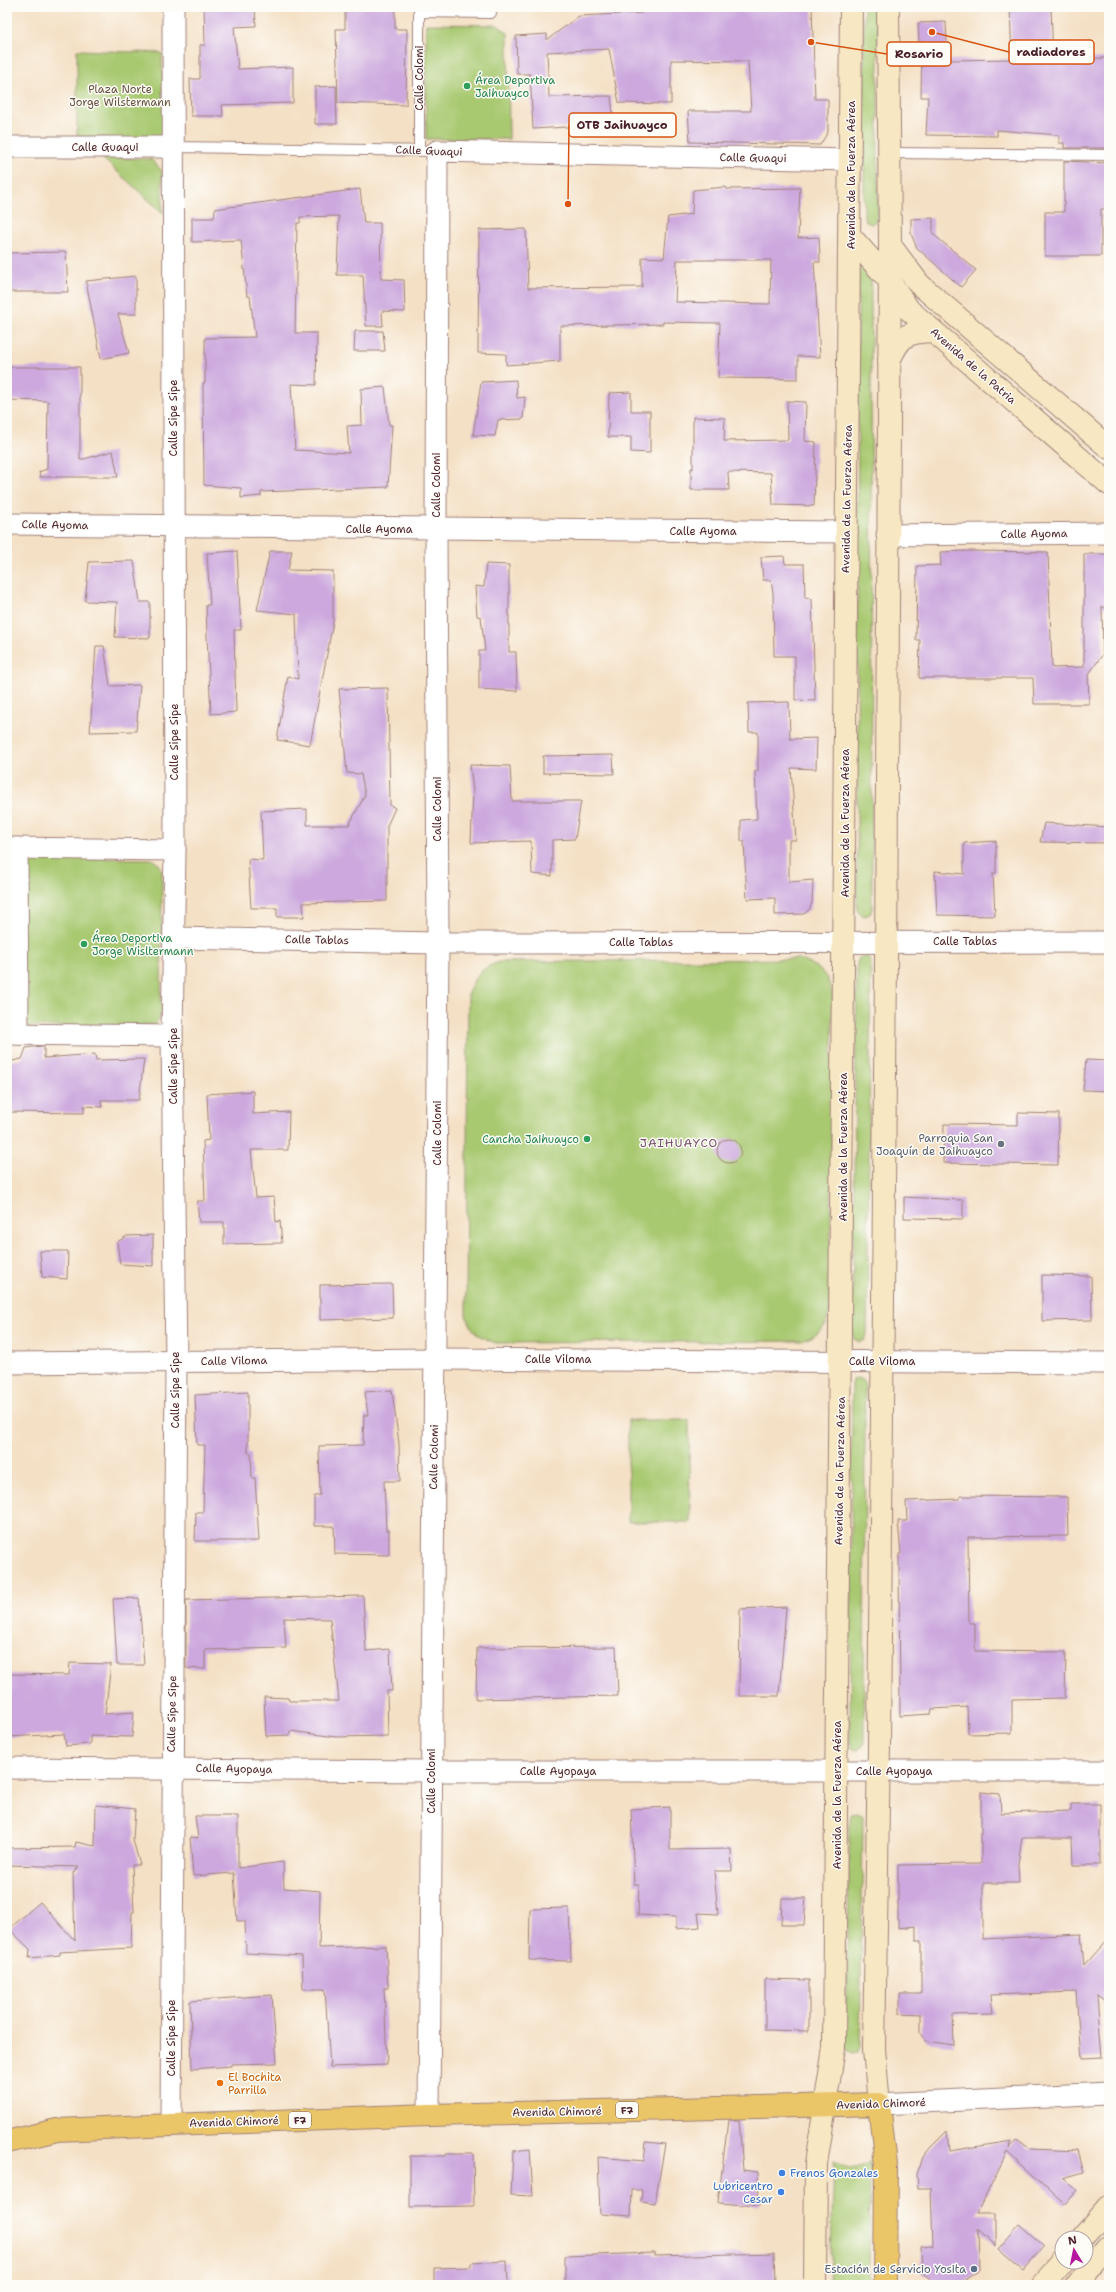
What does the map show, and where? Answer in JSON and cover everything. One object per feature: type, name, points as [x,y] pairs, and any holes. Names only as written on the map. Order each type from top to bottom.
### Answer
[{"type":"highway","name":"Avenida Chimoré","points":[[7,2142],[57,2130],[171,2125],[429,2115],[879,2104]]},
{"type":"highway","points":[[879,2104],[886,2165],[885,2285]]},
{"type":"main road","name":"Avenida de la Fuerza Aérea","points":[[815,2285],[816,2164],[834,2048],[845,942],[851,7]]},
{"type":"main road","points":[[879,2104],[874,2049],[886,941],[888,362],[890,245],[888,7]]},
{"type":"main road","name":"Avenida de la Patria","points":[[850,236],[889,280],[909,310],[1109,484]]},
{"type":"main road","points":[[890,245],[919,284],[1109,448]]},
{"type":"main road","points":[[888,362],[896,345],[905,335],[915,332],[933,332]]},
{"type":"main road","points":[[1089,2230],[1109,2207]]},
{"type":"main road","points":[[1076,2285],[1109,2246]]},
{"type":"main road","points":[[1042,2285],[1055,2270]]},
{"type":"street","name":"Calle Sipe Sipe","points":[[171,2125],[172,1768],[176,1362],[172,1036],[175,850],[173,527],[173,7]]},
{"type":"street","name":"Calle Guaqui","points":[[7,147],[174,147]]},
{"type":"street","name":"Calle Guaqui","points":[[428,150],[851,160]]},
{"type":"street","name":"Calle Colomi","points":[[428,150],[436,529],[438,943],[429,2115]]},
{"type":"street","name":"Calle Ayoma","points":[[7,524],[173,527],[847,532]]},
{"type":"street","name":"Calle Ayoma","points":[[888,535],[1109,533]]},
{"type":"street","points":[[172,1036],[12,1034],[12,848],[175,850]]},
{"type":"street","name":"Calle Tablas","points":[[174,938],[438,943],[886,941],[1109,942]]},
{"type":"street","name":"Calle Viloma","points":[[7,1363],[435,1358],[1109,1363]]},
{"type":"street","name":"Calle Ayopaya","points":[[7,1768],[431,1771],[1109,1772]]},
{"type":"street","name":"Avenida Chimoré","points":[[879,2104],[1109,2093]]},
{"type":"lane","points":[[419,9],[491,13]]},
{"type":"lane","name":"Calle Colomi","points":[[419,9],[428,150]]},
{"type":"lane","name":"Calle Guaqui","points":[[174,147],[428,150]]},
{"type":"lane","points":[[890,153],[1109,154]]},
{"type":"green space","points":[[864,7],[878,7],[878,216],[876,221],[871,224],[866,222],[864,217]]},
{"type":"green space","name":"Área Deportiva Jaihuayco","points":[[426,24],[497,25],[508,33],[509,139],[426,139]]},
{"type":"green space","name":"Plaza Norte Jorge Wilstermann","points":[[77,50],[162,53],[164,131],[154,140],[77,139]]},
{"type":"green space","points":[[101,157],[151,159],[162,171],[163,213]]},
{"type":"green space","points":[[864,267],[871,273],[872,909],[870,914],[865,916],[860,914],[857,910],[858,274],[859,269]]},
{"type":"green space","name":"Área Deportiva Jorge Wisltermann","points":[[7,857],[152,859],[160,865],[162,872],[161,1016],[155,1025],[7,1027]]},
{"type":"green space","points":[[864,956],[869,958],[871,962],[867,1334],[865,1340],[860,1342],[855,1340],[852,1335],[857,963],[859,958]]},
{"type":"green space","points":[[799,959],[813,965],[822,972],[828,981],[833,996],[830,1311],[826,1323],[821,1330],[813,1336],[801,1341],[496,1343],[476,1333],[470,1326],[466,1315],[468,993],[479,973],[487,967],[499,962]]},
{"type":"green space","points":[[858,1378],[863,1380],[865,1384],[864,1742],[862,1747],[857,1750],[852,1748],[850,1743],[852,1385],[853,1380]]},
{"type":"green space","points":[[628,1420],[689,1420],[690,1522],[628,1522]]},
{"type":"green space","points":[[856,1813],[861,1815],[863,1819],[860,2046],[858,2052],[853,2054],[848,2052],[846,2047],[850,1820],[851,1815]]},
{"type":"green space","points":[[834,2161],[848,2168],[856,2168],[870,2161],[869,2285],[830,2285]]},
{"type":"building","points":[[204,7],[255,7],[256,26],[234,27],[238,69],[293,67],[293,103],[222,105],[223,116],[191,116],[190,79],[200,79],[200,45],[205,45]]},
{"type":"building","points":[[345,7],[395,7],[395,29],[407,29],[406,105],[338,103],[336,29],[345,29]]},
{"type":"building","points":[[642,7],[812,7],[815,99],[828,99],[828,132],[820,145],[690,142],[688,111],[751,111],[748,61],[671,60],[671,104],[619,103],[609,49],[547,52],[549,97],[611,96],[614,123],[583,123],[584,126],[533,129],[530,74],[517,74],[516,36],[547,34],[547,40],[579,16],[642,13]]},
{"type":"building","points":[[1010,7],[1051,7],[1053,59],[1109,58],[1108,148],[1064,148],[1064,143],[1059,143],[1059,135],[997,130],[997,136],[926,135],[928,97],[921,97],[922,42],[919,42],[918,23],[946,22],[948,60],[1012,59]]},
{"type":"building","points":[[336,86],[337,124],[315,124],[315,87]]},
{"type":"building","points":[[1064,161],[1109,163],[1109,209],[1101,209],[1101,256],[1045,256],[1045,212],[1064,212]]},
{"type":"building","points":[[726,187],[727,189],[800,188],[798,238],[819,237],[820,262],[814,262],[820,357],[798,356],[798,379],[718,378],[720,323],[663,322],[663,324],[560,326],[560,361],[506,365],[506,354],[478,353],[479,230],[526,229],[528,288],[642,287],[642,257],[664,258],[668,217],[692,214],[693,190]],"holes":[[[677,260],[771,260],[770,304],[675,302]]]},
{"type":"building","points":[[360,189],[364,223],[380,223],[381,279],[404,280],[405,312],[382,311],[383,326],[366,326],[363,275],[337,275],[339,216],[300,217],[300,223],[297,223],[295,333],[317,333],[316,385],[291,384],[295,450],[349,453],[347,426],[362,425],[361,389],[385,387],[389,425],[392,425],[388,487],[261,492],[261,496],[241,498],[241,488],[204,485],[203,383],[205,383],[205,338],[255,337],[250,296],[247,296],[241,240],[192,242],[192,218],[214,218],[215,209]]},
{"type":"building","points":[[933,218],[933,234],[976,270],[961,287],[917,248],[911,234],[911,219]]},
{"type":"building","points":[[66,252],[68,292],[7,292],[7,253]]},
{"type":"building","points":[[136,276],[136,314],[118,314],[129,353],[101,359],[86,281]]},
{"type":"building","points":[[355,331],[383,331],[385,351],[354,351]]},
{"type":"building","points":[[7,367],[80,367],[80,460],[113,451],[118,477],[40,477],[39,472],[47,469],[48,401],[7,400]]},
{"type":"building","points":[[516,380],[517,398],[525,397],[523,419],[498,420],[495,436],[473,435],[481,382]]},
{"type":"building","points":[[631,392],[631,411],[650,411],[650,453],[631,452],[631,437],[608,437],[609,393]]},
{"type":"building","points":[[787,401],[806,402],[805,441],[816,442],[814,506],[773,505],[771,473],[728,472],[729,490],[691,490],[691,468],[693,469],[693,417],[725,418],[724,441],[788,440]]},
{"type":"building","points":[[237,551],[241,630],[234,630],[236,712],[211,714],[206,605],[210,605],[207,553]]},
{"type":"building","points":[[270,551],[292,551],[288,570],[333,571],[333,622],[310,745],[277,740],[288,676],[298,679],[296,614],[257,610]]},
{"type":"building","points":[[940,552],[1048,552],[1052,668],[1084,667],[1084,554],[1109,554],[1109,611],[1102,606],[1103,654],[1088,675],[1089,704],[1034,704],[1033,678],[919,678],[920,640],[916,640],[917,566],[941,565]]},
{"type":"building","points":[[784,556],[785,564],[804,564],[805,598],[812,599],[815,701],[795,700],[795,656],[774,656],[773,593],[771,580],[763,580],[761,557]]},
{"type":"building","points":[[134,561],[140,602],[150,602],[150,638],[115,637],[117,602],[85,601],[89,562]]},
{"type":"building","points":[[486,564],[509,565],[509,652],[516,652],[517,691],[479,689],[479,651],[485,651],[481,617],[477,616],[475,586],[484,587]]},
{"type":"building","points":[[96,646],[104,646],[110,686],[140,685],[136,731],[90,732]]},
{"type":"building","points":[[388,688],[390,805],[395,808],[387,826],[387,901],[303,903],[304,917],[277,917],[277,908],[251,908],[248,859],[263,860],[261,811],[307,809],[307,825],[349,825],[365,795],[361,774],[347,773],[339,689]]},
{"type":"building","points":[[789,702],[790,739],[817,738],[816,769],[791,768],[796,840],[789,840],[789,882],[813,880],[812,903],[809,910],[804,914],[775,915],[775,898],[747,899],[744,841],[741,841],[741,820],[757,819],[755,771],[758,771],[758,732],[749,732],[748,703]]},
{"type":"building","points":[[613,755],[614,774],[543,773],[543,756]]},
{"type":"building","points":[[470,765],[510,766],[512,801],[581,801],[575,839],[552,840],[552,876],[532,874],[531,841],[471,843],[473,791]]},
{"type":"building","points":[[1044,823],[1109,827],[1109,843],[1040,842]]},
{"type":"building","points":[[996,841],[996,873],[993,873],[995,916],[937,915],[935,871],[964,874],[964,843]]},
{"type":"building","points":[[44,1046],[44,1058],[95,1054],[96,1060],[144,1059],[139,1100],[101,1100],[102,1107],[84,1106],[84,1113],[7,1112],[7,1062],[22,1059],[26,1048]]},
{"type":"building","points":[[1086,1060],[1109,1061],[1109,1091],[1083,1090]]},
{"type":"building","points":[[253,1091],[253,1114],[289,1112],[288,1150],[251,1150],[256,1198],[274,1197],[276,1222],[280,1221],[282,1243],[224,1244],[224,1222],[199,1222],[197,1201],[205,1201],[203,1141],[209,1140],[207,1094]]},
{"type":"building","name":"Parroquia San Joaquín de Jaihuayco","points":[[1018,1113],[1059,1114],[1058,1165],[943,1163],[944,1124],[1018,1125]]},
{"type":"building","points":[[729,1139],[737,1143],[741,1151],[737,1159],[729,1163],[721,1159],[717,1151],[721,1143]]},
{"type":"building","points":[[904,1197],[963,1200],[963,1219],[904,1218]]},
{"type":"building","points":[[153,1235],[153,1266],[120,1264],[117,1242],[127,1236]]},
{"type":"building","points":[[40,1251],[68,1251],[67,1279],[42,1277]]},
{"type":"building","points":[[1042,1275],[1091,1276],[1092,1320],[1042,1321]]},
{"type":"building","points":[[392,1284],[393,1318],[320,1320],[320,1285]]},
{"type":"building","points":[[392,1390],[399,1444],[400,1481],[384,1481],[386,1530],[389,1530],[389,1555],[335,1554],[334,1526],[314,1526],[314,1496],[320,1495],[319,1446],[363,1445],[364,1415],[368,1415],[365,1392]]},
{"type":"building","points":[[248,1392],[248,1453],[251,1453],[252,1478],[255,1478],[259,1541],[195,1541],[196,1512],[203,1512],[205,1445],[197,1445],[195,1395]]},
{"type":"building","points":[[960,1496],[1067,1497],[1068,1536],[968,1537],[969,1623],[975,1623],[975,1651],[1066,1652],[1065,1698],[1012,1699],[1012,1733],[968,1734],[967,1707],[932,1709],[931,1714],[900,1716],[899,1554],[901,1554],[898,1521],[907,1521],[906,1501],[960,1499]]},
{"type":"building","points":[[363,1596],[366,1651],[390,1649],[392,1691],[387,1691],[388,1736],[336,1737],[290,1731],[290,1735],[266,1736],[264,1697],[288,1698],[289,1701],[339,1701],[330,1619],[284,1618],[286,1648],[205,1650],[205,1669],[186,1668],[186,1600]]},
{"type":"building","points":[[139,1598],[144,1665],[117,1665],[113,1599]]},
{"type":"building","points":[[786,1607],[779,1696],[739,1696],[740,1609]]},
{"type":"building","points":[[616,1647],[618,1696],[476,1699],[477,1648]]},
{"type":"building","points":[[70,1663],[111,1664],[105,1714],[134,1712],[132,1737],[90,1736],[90,1744],[66,1746],[64,1734],[7,1737],[7,1674],[69,1675]]},
{"type":"building","points":[[981,1792],[1000,1794],[1001,1813],[1071,1811],[1071,1804],[1100,1804],[1100,1865],[1073,1865],[1072,1838],[1022,1838],[1018,1864],[1019,1883],[983,1883],[983,1939],[1081,1934],[1084,1966],[1109,1938],[1109,2004],[1097,1995],[1102,2058],[1081,2059],[1076,1992],[991,1995],[993,2014],[953,2015],[954,2045],[926,2041],[921,2033],[921,2014],[900,2013],[900,1994],[921,1994],[921,1941],[916,1941],[916,1926],[898,1928],[898,1865],[981,1864]]},
{"type":"building","points":[[96,1805],[135,1809],[133,1840],[140,1865],[132,1865],[134,1912],[132,1912],[131,1948],[60,1952],[60,1955],[29,1958],[30,1949],[9,1929],[40,1902],[75,1941],[73,1873],[79,1867],[7,1865],[7,1848],[75,1847],[76,1842],[95,1846]]},
{"type":"building","points":[[670,1807],[670,1850],[731,1849],[732,1871],[714,1871],[718,1914],[698,1913],[700,1927],[676,1929],[676,1917],[638,1915],[639,1884],[634,1884],[631,1809]]},
{"type":"building","points":[[195,1816],[238,1816],[238,1868],[283,1862],[284,1888],[320,1891],[319,1948],[386,1946],[388,1988],[384,1988],[387,2065],[330,2067],[325,1989],[303,1989],[302,1956],[246,1953],[245,1921],[237,1921],[234,1873],[193,1876],[190,1837],[198,1838]]},
{"type":"building","points":[[782,1898],[806,1898],[804,1925],[781,1925]]},
{"type":"building","points":[[569,1908],[571,1961],[529,1960],[530,1909]]},
{"type":"building","points":[[765,1979],[809,1980],[809,2031],[765,2030]]},
{"type":"building","points":[[272,1995],[277,2063],[231,2064],[231,2066],[192,2069],[190,2001]]},
{"type":"building","points":[[728,2120],[739,2120],[743,2170],[758,2172],[759,2206],[718,2203]]},
{"type":"building","points":[[947,2131],[949,2151],[1012,2141],[1009,2149],[1017,2140],[1029,2149],[1078,2151],[1084,2172],[1063,2178],[1077,2190],[1064,2205],[1007,2152],[977,2214],[995,2214],[995,2246],[978,2230],[979,2271],[966,2279],[966,2285],[931,2285],[931,2279],[922,2273],[921,2247],[933,2246],[931,2188],[918,2188],[917,2174],[923,2157]]},
{"type":"building","points":[[646,2142],[665,2144],[655,2203],[641,2201],[642,2190],[632,2190],[631,2216],[600,2214],[598,2157],[644,2161]]},
{"type":"building","points":[[530,2149],[533,2196],[511,2195],[513,2151]]},
{"type":"building","points":[[446,2153],[473,2153],[474,2206],[410,2207],[410,2156],[446,2156]]},
{"type":"building","points":[[1020,2225],[1044,2246],[1023,2270],[999,2249]]},
{"type":"building","points":[[654,2253],[654,2256],[774,2253],[775,2285],[565,2285],[565,2256]]},
{"type":"building","points":[[507,2261],[508,2285],[434,2285],[434,2268],[471,2267],[471,2263]]},
{"type":"place","name":"radiadores","points":[[932,32]]},
{"type":"place","name":"Rosario","points":[[811,42]]},
{"type":"place","name":"Área Deportiva Jaihuayco","points":[[467,86]]},
{"type":"place","name":"OTB Jaihuayco","points":[[568,204]]},
{"type":"place","name":"Área Deportiva Jorge Wisltermann","points":[[84,944]]},
{"type":"place","name":"Cancha Jaihuayco","points":[[587,1139]]},
{"type":"place","name":"Parroquia San Joaquín de Jaihuayco","points":[[1001,1144]]},
{"type":"place","name":"El Bochita Parrilla","points":[[220,2083]]},
{"type":"place","name":"Frenos Gonzales","points":[[782,2173]]},
{"type":"place","name":"Lubricentro Cesar","points":[[781,2192]]},
{"type":"place","name":"Estación de Servicio Yosita","points":[[974,2269]]},
{"type":"district","name":"JAIHUAYCO","points":[[679,1143]]}]
